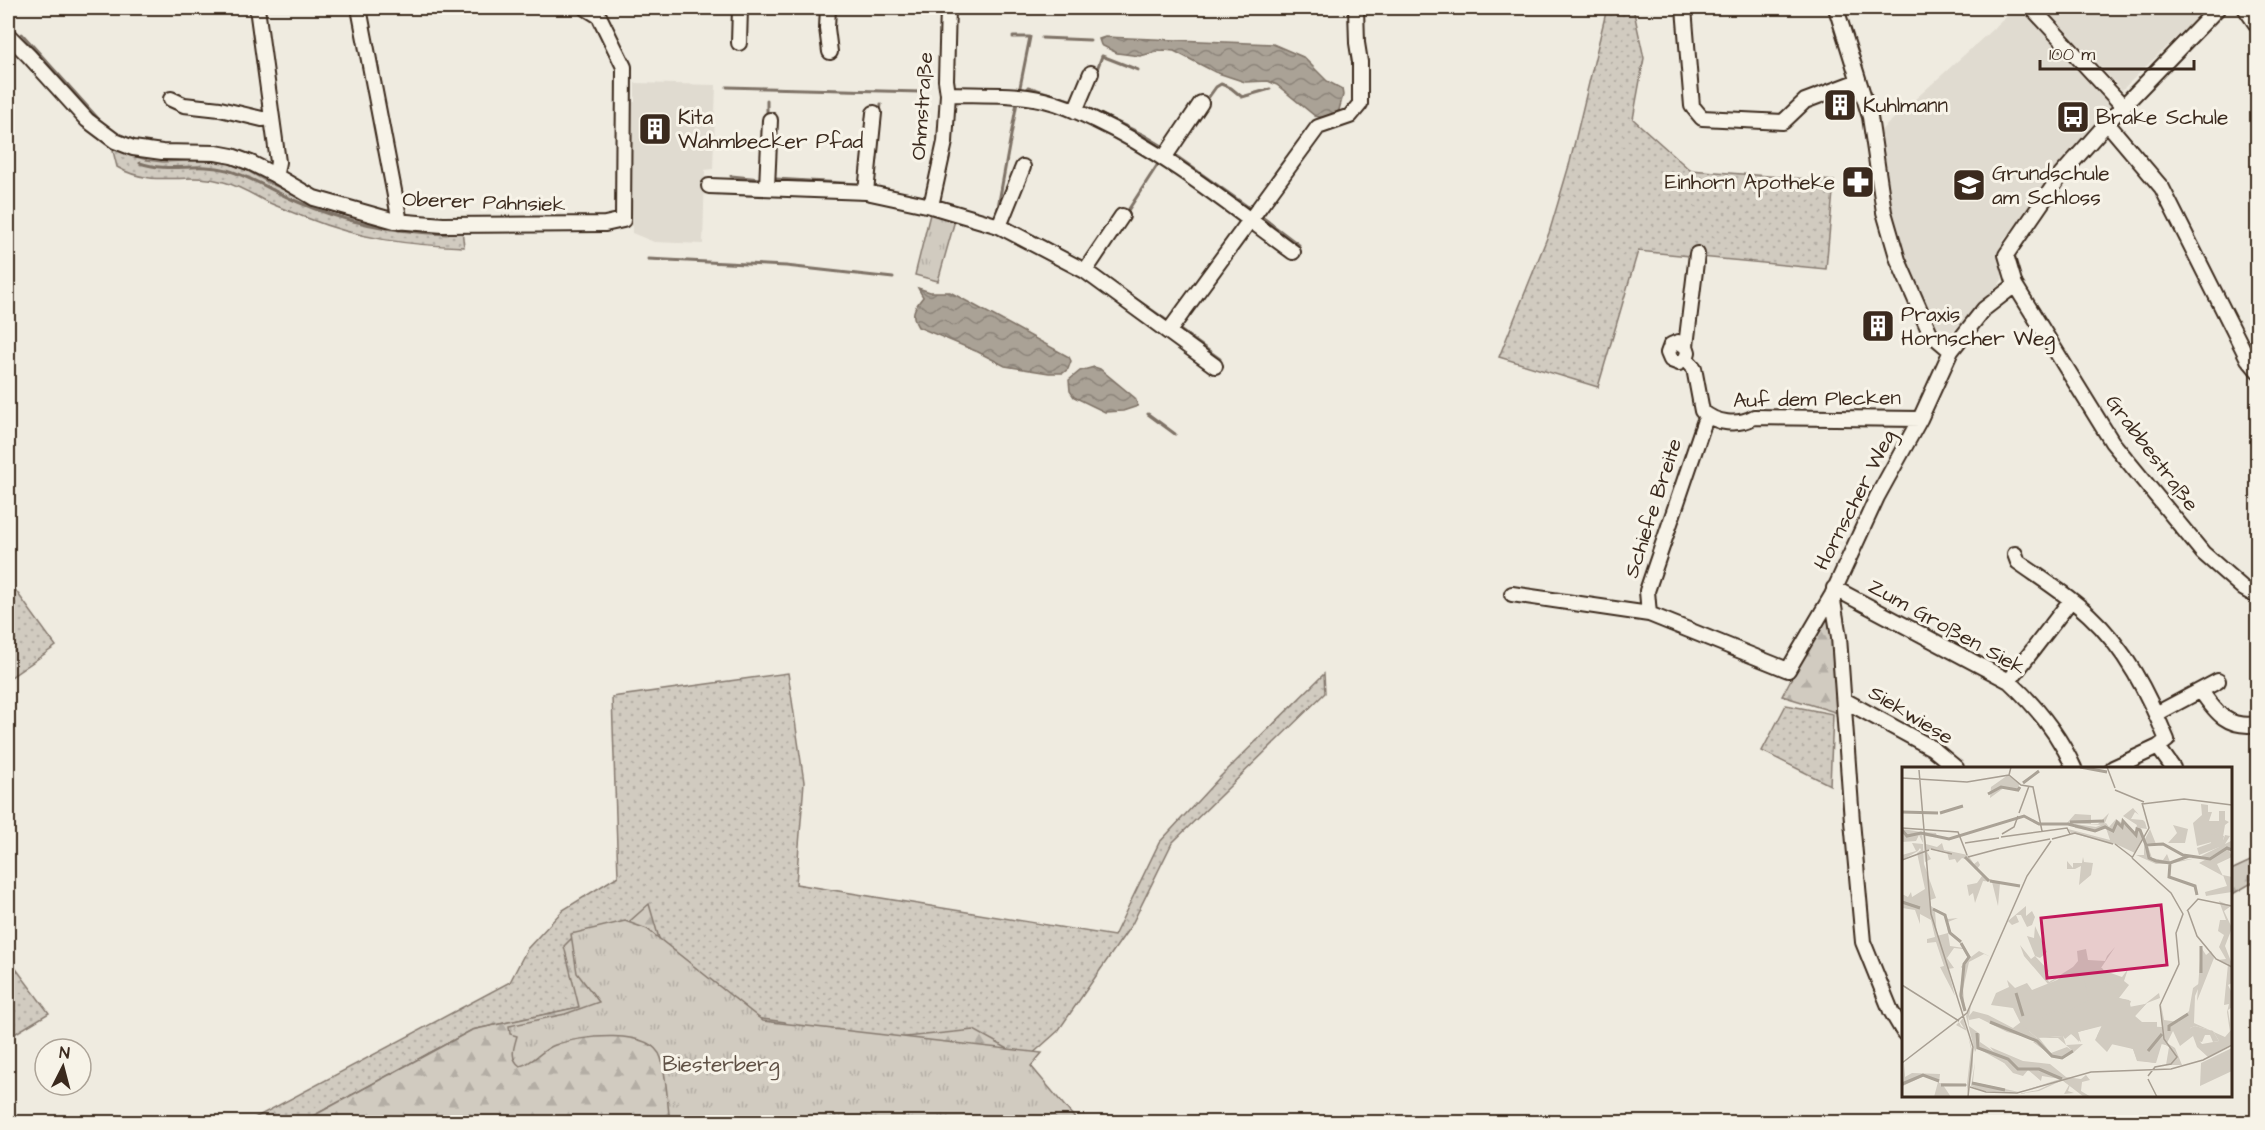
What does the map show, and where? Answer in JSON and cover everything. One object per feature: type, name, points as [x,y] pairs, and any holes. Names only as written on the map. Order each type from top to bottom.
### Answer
[{"type":"street","points":[[257,8],[279,164],[276,173],[273,174]]},
{"type":"street","points":[[359,8],[400,222]]},
{"type":"street","name":"Oberer Pahnsiek","points":[[8,35],[87,120],[115,141],[133,148],[232,156],[273,174],[314,198],[371,216],[400,222],[443,225],[605,224],[623,220],[624,67],[599,16],[586,8]]},
{"type":"street","points":[[739,43],[740,8]]},
{"type":"street","points":[[828,8],[827,28],[830,52]]},
{"type":"street","name":"Ohmstraße","points":[[931,206],[945,142],[948,94],[946,80],[948,8]]},
{"type":"street","points":[[1169,331],[1318,127],[1350,116],[1360,104],[1356,8]]},
{"type":"street","points":[[1684,8],[1692,106],[1702,118],[1783,122],[1805,101],[1858,81]]},
{"type":"street","points":[[1836,8],[1870,117],[1884,212],[1898,260],[1930,333],[1951,351]]},
{"type":"street","points":[[2032,8],[2123,106]]},
{"type":"street","points":[[2218,8],[2107,123],[2162,188],[2248,359],[2258,371]]},
{"type":"street","points":[[2245,8],[2258,27]]},
{"type":"street","points":[[1075,111],[1091,73]]},
{"type":"street","points":[[948,94],[1023,96],[1047,101],[1075,111],[1116,130],[1164,158],[1293,252]]},
{"type":"street","points":[[171,99],[184,105],[220,109],[262,119],[272,118]]},
{"type":"street","points":[[1164,158],[1201,103]]},
{"type":"street","points":[[866,192],[874,112]]},
{"type":"street","points":[[767,187],[770,120]]},
{"type":"street","name":"Grabbestraße","points":[[2107,123],[2061,175],[2006,255],[2015,285],[2112,442],[2203,554],[2244,589],[2258,597]]},
{"type":"street","points":[[999,226],[1023,167]]},
{"type":"street","points":[[709,186],[866,192],[931,206],[999,226],[1085,271],[1215,366]]},
{"type":"street","points":[[1085,271],[1122,216]]},
{"type":"street","name":"Auf dem Plecken","points":[[1697,254],[1686,352],[1694,368],[1702,411],[1708,417],[1742,424],[1754,417],[1920,419]]},
{"type":"street","name":"Hornscher Weg","points":[[1902,1030],[1891,1011],[1863,942],[1839,637],[1833,591],[1877,497],[1920,419],[1951,351],[1984,309],[2015,285]]},
{"type":"street","name":"Schiefe Breite","points":[[1649,614],[1647,591],[1708,417]]},
{"type":"street","points":[[2015,554],[2018,562],[2088,614],[2130,664],[2156,714],[2163,743],[2173,767]]},
{"type":"street","points":[[1512,594],[1649,614],[1788,670],[1833,591]]},
{"type":"street","name":"Zum Großen Siek","points":[[1833,591],[2009,681],[2028,698],[2044,718],[2073,767]]},
{"type":"street","points":[[2009,681],[2071,600]]},
{"type":"street","points":[[2156,714],[2218,681]]},
{"type":"street","points":[[2201,691],[2225,721],[2249,725],[2258,724]]},
{"type":"street","name":"Siekwiese","points":[[1844,700],[1932,748],[1955,767]]},
{"type":"street","points":[[2115,767],[2163,743]]},
{"type":"shaded area","name":"Grundschule am Schloss","points":[[2016,8],[2026,8],[2115,105],[2003,241],[2002,280],[1989,298],[1952,332],[1937,326],[1897,240],[1880,131]]},
{"type":"shaded area","points":[[2049,8],[2187,8],[2196,18],[2122,90],[2046,11]]},
{"type":"shaded area","points":[[635,83],[716,85],[713,169],[705,170],[703,244],[654,242],[632,233],[628,120],[632,120]]},
{"type":"green space","points":[[1607,8],[1633,8],[1644,58],[1633,119],[1690,170],[1834,181],[1826,269],[1638,251],[1598,387],[1499,357],[1549,233],[1570,162]]},
{"type":"green space","points":[[111,143],[130,155],[147,160],[163,162],[203,160],[231,164],[312,202],[462,230],[464,247],[384,240],[346,231],[291,212],[224,182],[197,178],[157,179],[131,174],[117,167]]},
{"type":"green space","points":[[930,214],[955,220],[938,281],[915,275]]},
{"type":"green space","points":[[8,580],[56,646],[8,679]]},
{"type":"green space","points":[[1830,606],[1838,713],[1782,696]]},
{"type":"green space","points":[[788,673],[804,782],[796,884],[1114,936],[1159,843],[1220,777],[1324,674],[1325,693],[1172,843],[1132,924],[1058,1031],[1020,1065],[886,1039],[793,1035],[755,1018],[660,942],[654,926],[579,1007],[472,1030],[302,1122],[247,1122],[510,982],[527,949],[563,910],[618,876],[612,697]]},
{"type":"green space","points":[[1786,705],[1833,714],[1830,785],[1762,751]]},
{"type":"green space","points":[[2257,858],[2257,880],[2232,894],[2232,870]]},
{"type":"green space","name":"Biesterberg","points":[[649,904],[660,942],[755,1018],[785,1022],[793,1035],[886,1039],[974,1030],[1012,1051],[1020,1065],[1079,1122],[302,1122],[472,1030],[579,1007],[564,946],[575,935],[622,928]]},
{"type":"green space","name":"Biesterberg","points":[[625,921],[647,929],[763,1021],[1042,1053],[1031,1066],[1078,1122],[670,1122],[661,1058],[655,1048],[644,1042],[613,1037],[580,1039],[550,1047],[520,1066],[513,1056],[517,1036],[510,1034],[509,1026],[565,1014],[599,1002],[577,973],[571,934]]},
{"type":"green space","points":[[8,958],[49,1013],[8,1038]]},
{"type":"water","points":[[1105,37],[1273,44],[1303,57],[1327,81],[1342,89],[1343,95],[1339,110],[1334,115],[1324,118],[1315,116],[1277,85],[1268,81],[1245,82],[1215,72],[1174,51],[1164,50],[1140,56],[1117,53],[1101,45],[1099,39]]},
{"type":"water","points":[[918,288],[930,292],[950,292],[1069,357],[1071,361],[1068,369],[1063,373],[1049,373],[1005,366],[918,327],[914,311],[923,297]]},
{"type":"water","points":[[1094,367],[1100,369],[1135,398],[1138,406],[1123,411],[1105,412],[1074,397],[1070,391],[1069,380],[1080,371]]},
{"type":"waterway","points":[[22,34],[103,124]]},
{"type":"waterway","points":[[1013,37],[1029,37]]},
{"type":"waterway","points":[[1020,87],[1030,37]]},
{"type":"waterway","points":[[1042,38],[1090,40]]},
{"type":"waterway","points":[[1096,72],[1102,56],[1138,70]]},
{"type":"waterway","points":[[1206,101],[1221,84],[1231,88],[1242,97],[1270,89]]},
{"type":"waterway","points":[[727,87],[921,92]]},
{"type":"waterway","points":[[1028,87],[1073,101]]},
{"type":"waterway","points":[[767,100],[767,115]]},
{"type":"waterway","points":[[997,213],[1017,102]]},
{"type":"waterway","points":[[880,113],[881,104]]},
{"type":"waterway","points":[[1084,106],[1164,147]]},
{"type":"waterway","points":[[874,183],[876,155]]},
{"type":"waterway","points":[[1176,156],[1248,207]]},
{"type":"waterway","points":[[140,163],[161,167],[205,167],[227,170],[334,216],[390,229],[447,234]]},
{"type":"waterway","points":[[1125,215],[1158,164]]},
{"type":"waterway","points":[[731,176],[761,179]]},
{"type":"waterway","points":[[776,179],[859,184]]},
{"type":"waterway","points":[[1262,217],[1299,245]]},
{"type":"waterway","points":[[1008,222],[1083,262]]},
{"type":"waterway","points":[[648,259],[786,266],[893,278]]},
{"type":"waterway","points":[[1109,280],[1166,320]]},
{"type":"waterway","points":[[1180,330],[1220,359]]},
{"type":"waterway","points":[[1148,414],[1175,434]]},
{"type":"place","name":"Kuhlmann","points":[[1840,105]]},
{"type":"place","name":"Brake Schule","points":[[2073,117]]},
{"type":"place","name":"Kita Wahmbecker Pfad","points":[[655,129]]},
{"type":"place","name":"Einhorn Apotheke","points":[[1858,182]]},
{"type":"place","name":"Grundschule am Schloss","points":[[1969,185]]},
{"type":"place","name":"Praxis Hornscher Weg","points":[[1878,326]]}]
